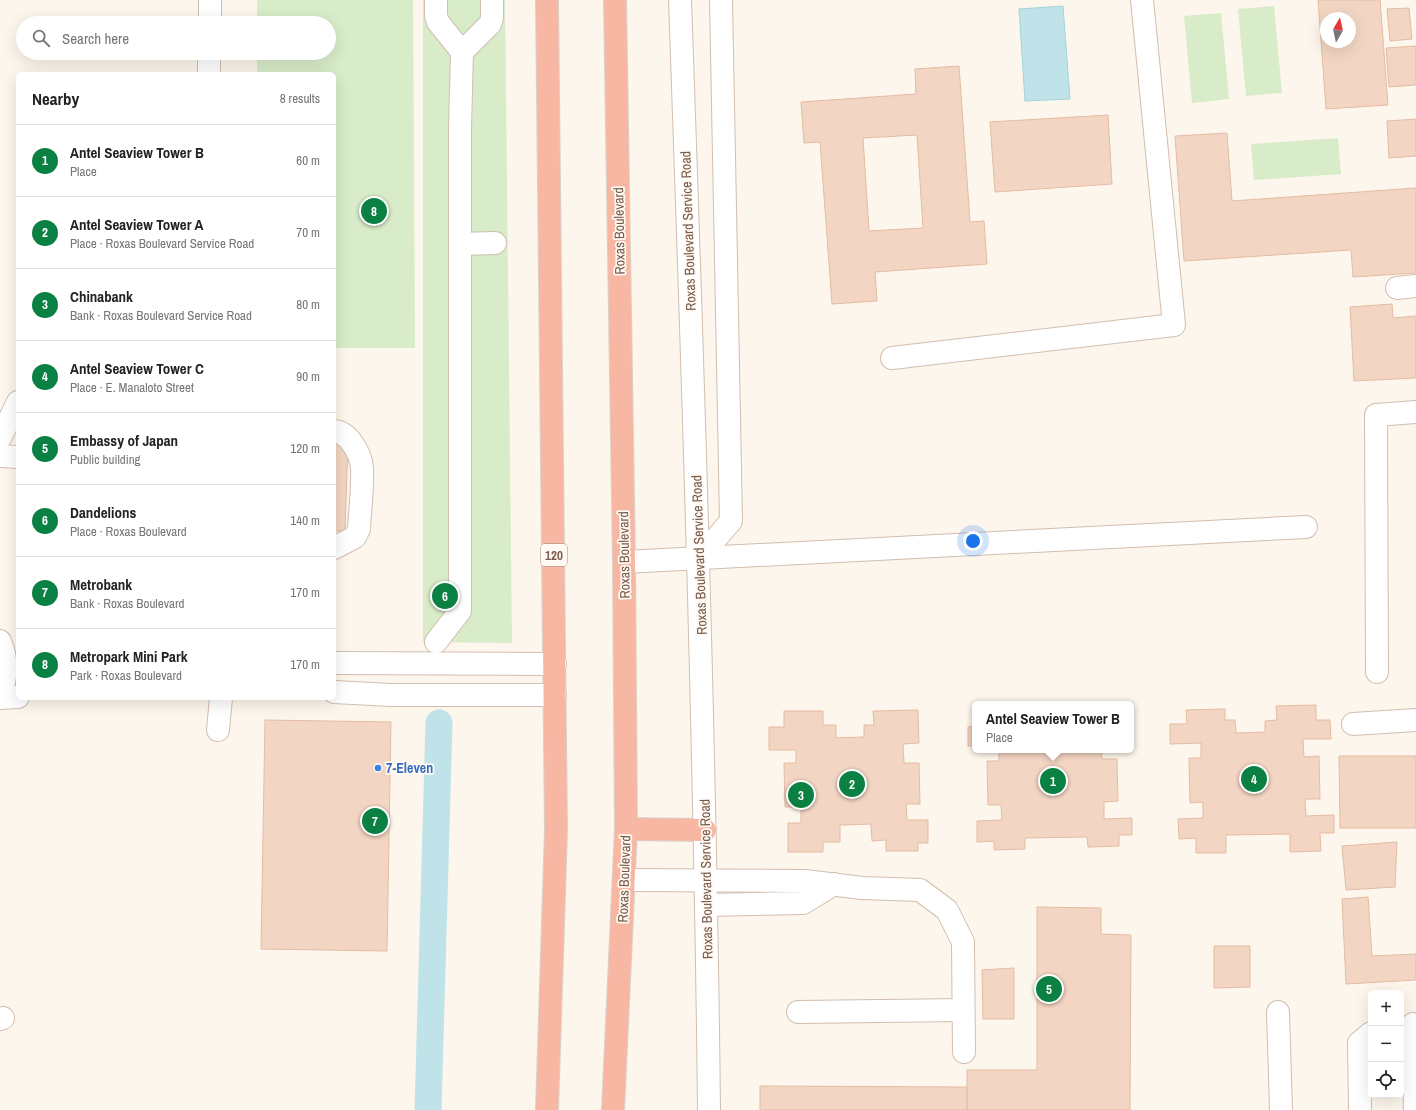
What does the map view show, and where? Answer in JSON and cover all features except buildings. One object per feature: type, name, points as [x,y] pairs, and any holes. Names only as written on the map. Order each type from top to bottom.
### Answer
[{"type":"highway","name":"120","points":[[547,0],[556,830],[547,1110]]},
{"type":"highway","name":"Roxas Boulevard","points":[[613,1110],[625,880],[626,829],[624,562],[615,0]]},
{"type":"highway","points":[[626,829],[705,830]]},
{"type":"street","points":[[210,0],[210,16]]},
{"type":"street","points":[[436,0],[436,16],[438,22],[462,52],[460,128],[460,611],[436,642]]},
{"type":"street","points":[[462,52],[490,24],[492,18],[492,0]]},
{"type":"street","name":"Roxas Boulevard Service Road","points":[[680,0],[699,558],[707,905],[709,1110]]},
{"type":"street","points":[[699,558],[732,521],[721,0]]},
{"type":"street","points":[[892,358],[1174,325],[1142,0]]},
{"type":"street","points":[[209,60],[209,72]]},
{"type":"street","points":[[460,244],[495,243]]},
{"type":"street","points":[[0,438],[16,406]]},
{"type":"street","points":[[1377,672],[1376,415],[1416,412]]},
{"type":"street","points":[[336,432],[339,432],[352,441],[362,466],[359,530],[355,538],[336,547]]},
{"type":"street","points":[[0,456],[16,457]]},
{"type":"street","points":[[624,562],[1306,527]]},
{"type":"street","points":[[8,654],[6,680],[0,697],[16,697]]},
{"type":"street","points":[[336,663],[555,664]]},
{"type":"street","points":[[391,663],[391,695]]},
{"type":"street","points":[[336,692],[391,695],[555,694]]},
{"type":"street","points":[[218,730],[221,700]]},
{"type":"street","points":[[1353,724],[1416,720]]},
{"type":"street","points":[[625,880],[805,881],[862,888],[920,890],[947,910],[963,942],[964,1052]]},
{"type":"street","points":[[707,905],[803,903],[834,884]]},
{"type":"street","points":[[798,1012],[963,1010]]},
{"type":"street","points":[[1278,1012],[1281,1110]]},
{"type":"street","points":[[1410,1024],[1415,1110]]},
{"type":"street","points":[[1360,1110],[1359,1044],[1368,1036]]},
{"type":"green space","points":[[257,0],[413,0],[415,348],[336,348],[336,72],[257,72],[257,60],[336,60],[336,16],[257,16]]},
{"type":"green space","points":[[423,0],[505,0],[512,643],[423,642]]},
{"type":"green space","points":[[1274,6],[1282,93],[1246,96],[1238,9]]},
{"type":"green space","points":[[1221,13],[1229,99],[1192,103],[1184,16]]},
{"type":"green space","points":[[1338,138],[1341,174],[1254,180],[1251,144]]},
{"type":"water","points":[[1063,6],[1070,99],[1025,101],[1019,9]]},
{"type":"waterway","points":[[428,1110],[439,723]]},
{"type":"place","name":"Metropark Mini Park","points":[[374,211]]},
{"type":"place","name":"Dandelions","points":[[445,596]]},
{"type":"place","name":"7-Eleven","points":[[378,768]]},
{"type":"place","name":"Antel Seaview Tower C","points":[[1254,779]]},
{"type":"place","name":"Antel Seaview Tower B","points":[[1053,781]]},
{"type":"place","name":"Antel Seaview Tower A","points":[[852,784]]},
{"type":"place","name":"Chinabank","points":[[801,795]]},
{"type":"place","name":"Metrobank","points":[[375,821]]},
{"type":"place","name":"Embassy of Japan","points":[[1049,989]]}]
